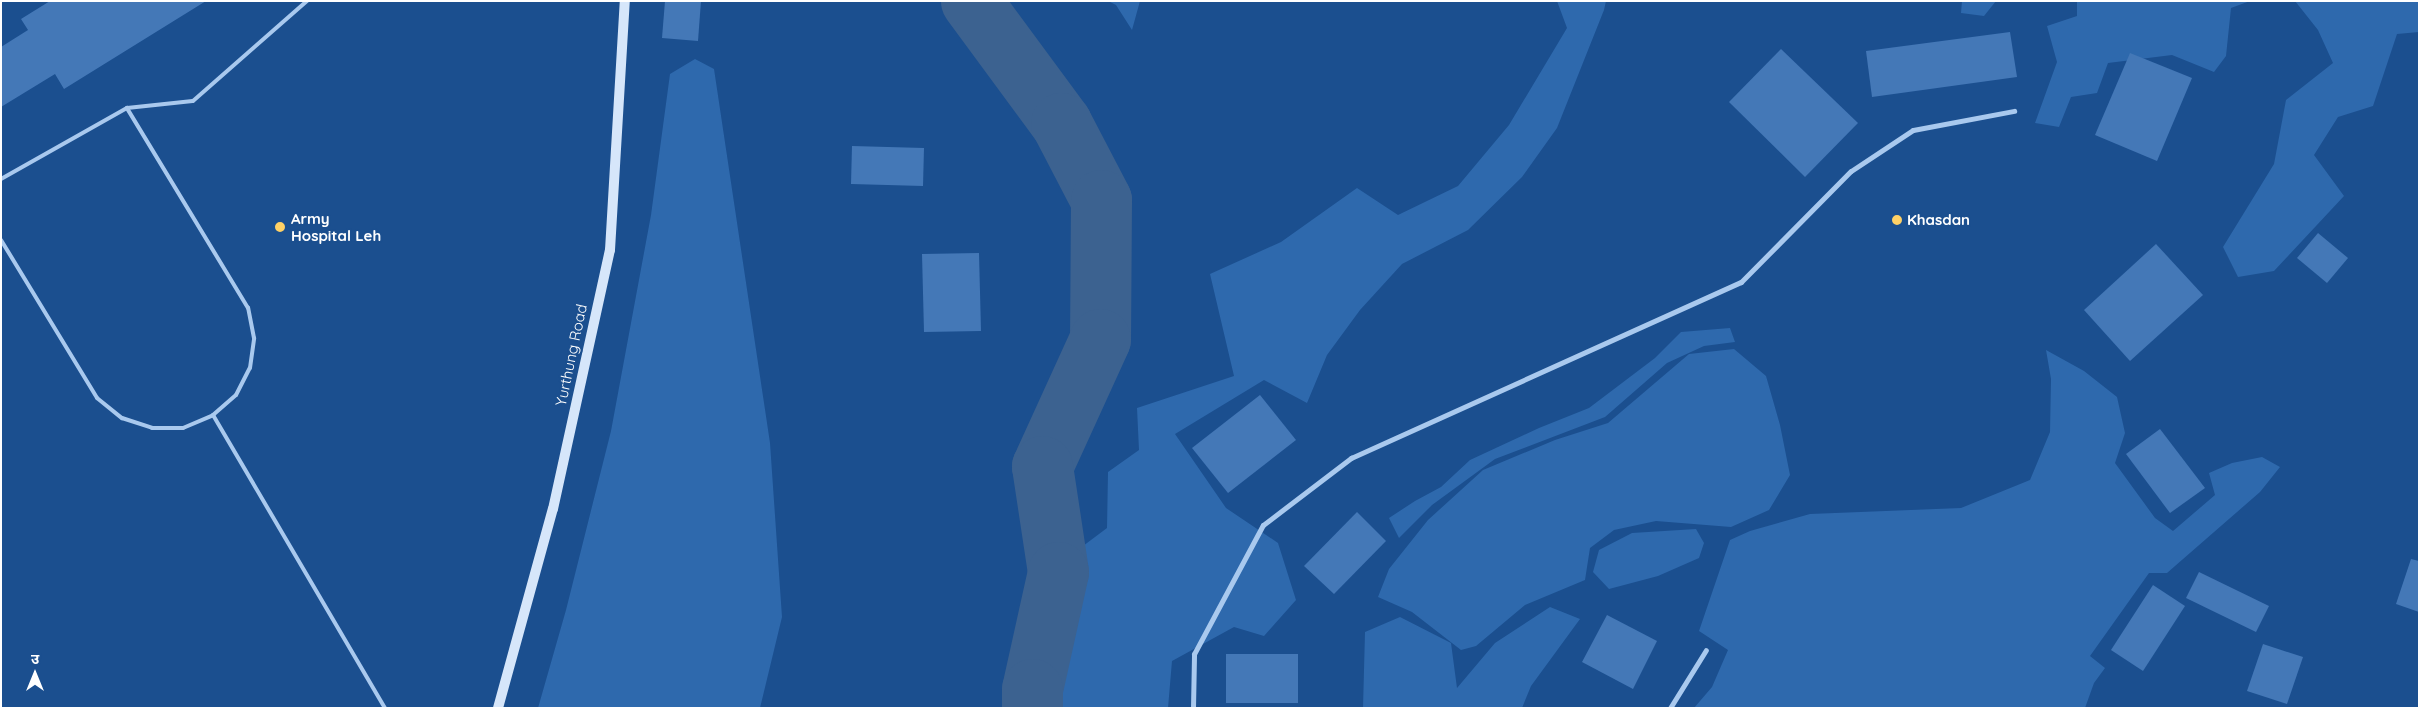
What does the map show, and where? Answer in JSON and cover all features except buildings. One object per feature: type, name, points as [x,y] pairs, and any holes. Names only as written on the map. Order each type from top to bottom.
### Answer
[{"type":"main road","name":"Yurthung Road","points":[[498,708],[553,509],[610,250],[625,1]]},
{"type":"street","points":[[1193,708],[1194,654],[1262,525],[1351,458],[1741,282],[1852,171],[1913,130],[2014,111]]},
{"type":"street","points":[[1670,708],[1706,650]]},
{"type":"lane","points":[[1,179],[127,108],[193,101],[307,1]]},
{"type":"lane","points":[[1,240],[97,398],[122,418],[152,428],[183,428],[213,415],[236,395],[250,368],[254,338],[248,308],[127,108]]},
{"type":"lane","points":[[213,415],[385,708]]},
{"type":"shaded area","points":[[1108,1],[1140,1],[1132,30],[1116,5]]},
{"type":"shaded area","points":[[1557,1],[1606,1],[1557,128],[1522,177],[1468,230],[1402,264],[1360,310],[1327,355],[1307,403],[1264,380],[1175,434],[1226,508],[1278,543],[1296,600],[1264,636],[1234,627],[1172,661],[1168,708],[1058,708],[1062,667],[1083,546],[1107,528],[1108,472],[1139,450],[1137,408],[1234,376],[1210,274],[1281,242],[1357,188],[1398,215],[1458,186],[1509,125],[1567,28]]},
{"type":"shaded area","points":[[1962,1],[1996,1],[1984,16],[1961,13]]},
{"type":"shaded area","points":[[2077,1],[2250,1],[2231,8],[2226,56],[2214,72],[2172,55],[2108,63],[2097,93],[2071,97],[2059,127],[2035,123],[2057,62],[2047,26],[2077,16]]},
{"type":"shaded area","points":[[2295,1],[2419,1],[2419,32],[2397,34],[2373,106],[2338,117],[2314,155],[2344,196],[2274,271],[2238,277],[2223,247],[2274,164],[2286,100],[2333,63],[2318,30]]},
{"type":"shaded area","points":[[695,59],[714,69],[770,443],[782,617],[760,708],[538,708],[566,610],[611,431],[651,215],[670,74]]},
{"type":"shaded area","points":[[1730,328],[1735,342],[1704,346],[1667,363],[1605,417],[1495,459],[1432,505],[1399,538],[1389,518],[1441,487],[1470,460],[1539,428],[1589,408],[1655,358],[1681,332]]},
{"type":"shaded area","points":[[1734,349],[1766,376],[1780,425],[1790,475],[1769,510],[1731,527],[1656,521],[1614,530],[1590,548],[1585,580],[1525,605],[1476,646],[1461,650],[1412,612],[1378,597],[1389,569],[1428,520],[1483,470],[1555,440],[1608,423],[1689,354]]},
{"type":"shaded area","points":[[2046,350],[2084,371],[2117,397],[2125,433],[2115,463],[2155,518],[2173,531],[2215,495],[2209,473],[2232,463],[2262,457],[2280,467],[2260,492],[2167,573],[2149,573],[2090,656],[2105,668],[2094,683],[2085,708],[1694,708],[1712,687],[1728,650],[1699,631],[1730,540],[1750,531],[1810,514],[1961,508],[2030,480],[2050,432],[2051,379]]},
{"type":"shaded area","points":[[1696,529],[1704,543],[1699,558],[1658,576],[1609,589],[1593,572],[1599,550],[1632,533]]},
{"type":"shaded area","points":[[1550,607],[1580,619],[1531,686],[1522,708],[1363,708],[1365,632],[1400,617],[1451,643],[1457,688],[1495,643]]},
{"type":"waterway","points":[[971,1],[1061,123],[1101,200],[1100,339],[1042,466],[1058,572],[1032,689],[1032,708]]},
{"type":"place","name":"Khasdan","points":[[1897,220]]},
{"type":"place","name":"Army Hospital Leh","points":[[280,227]]}]
